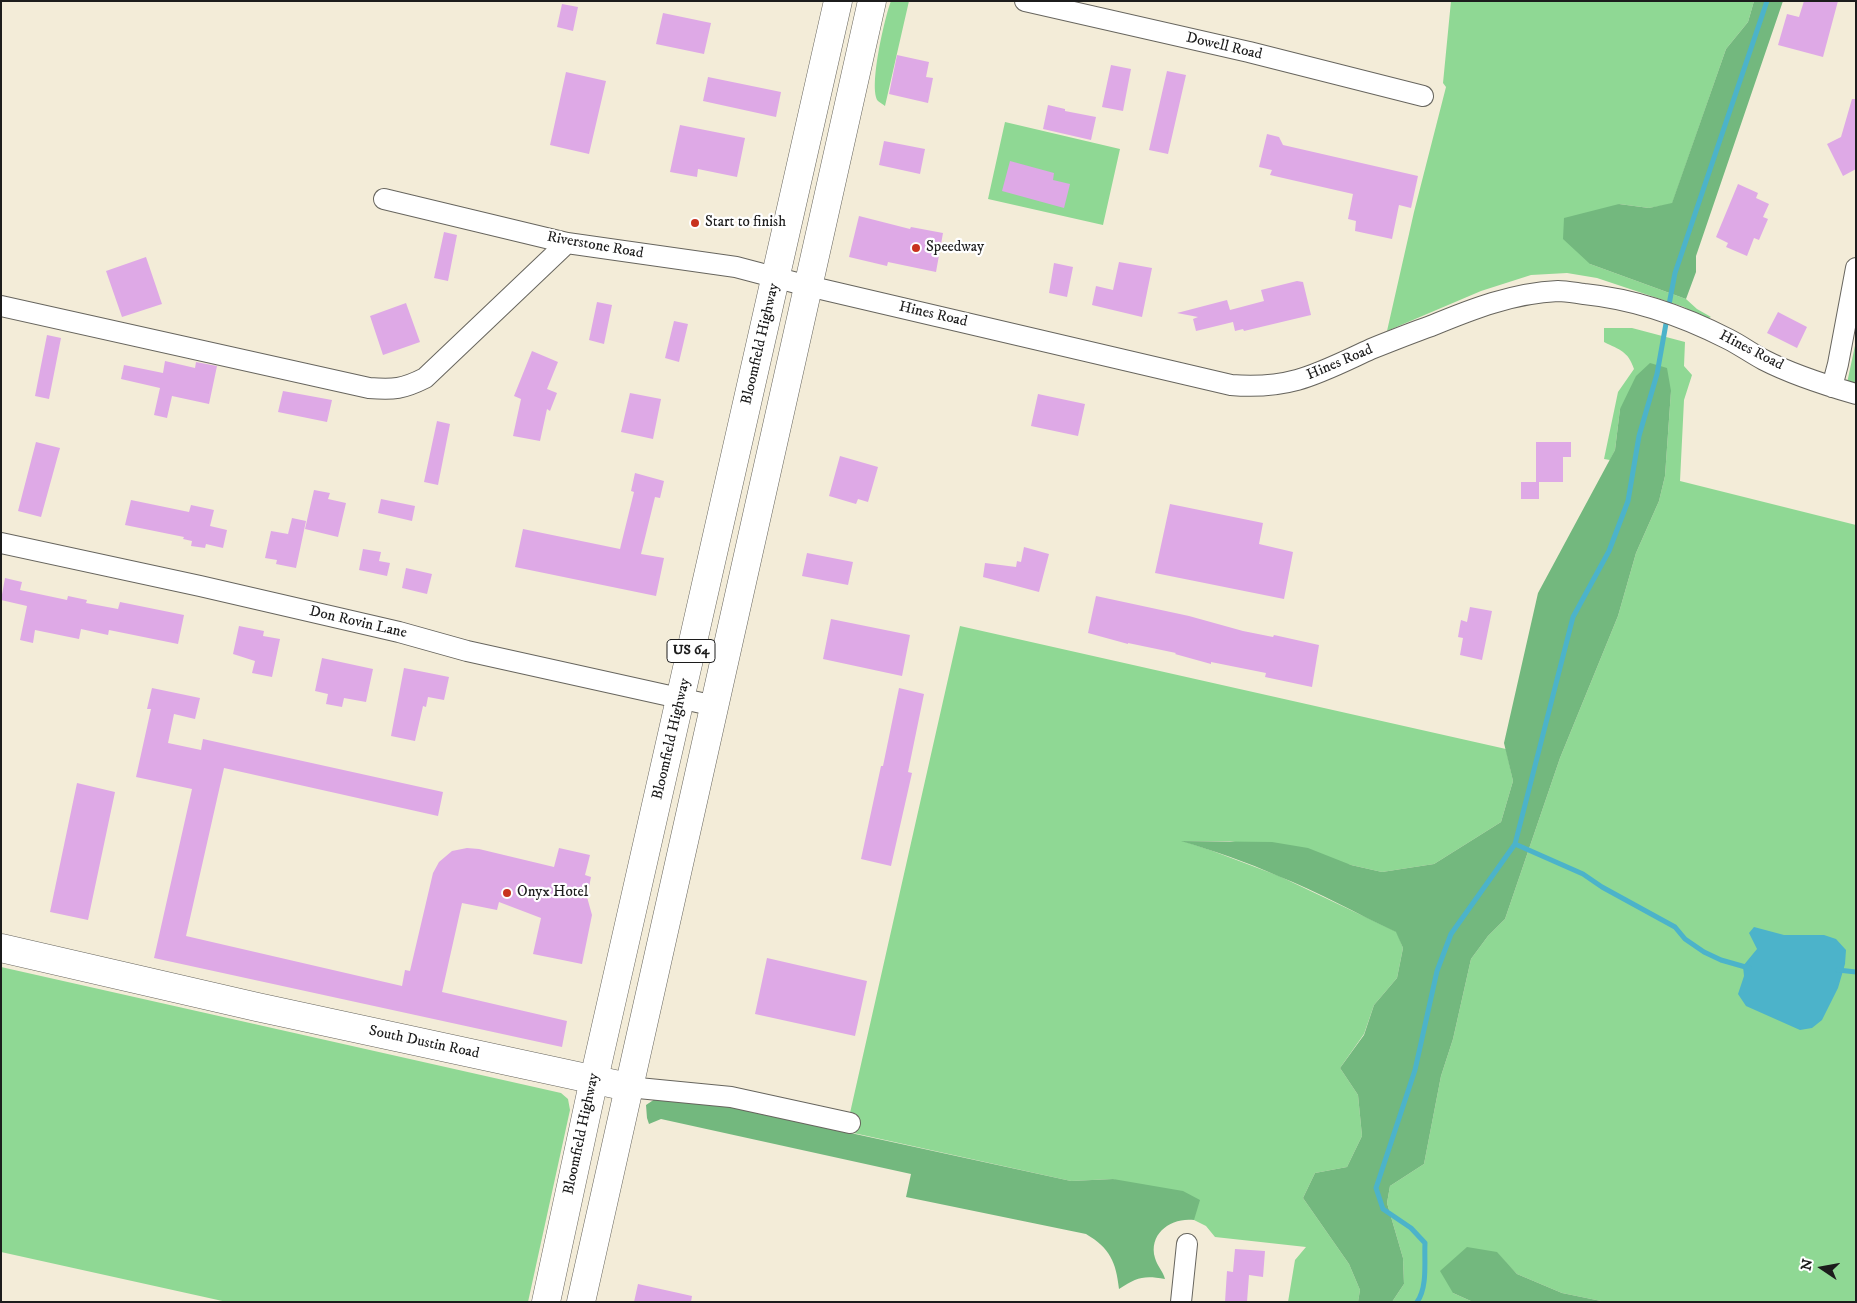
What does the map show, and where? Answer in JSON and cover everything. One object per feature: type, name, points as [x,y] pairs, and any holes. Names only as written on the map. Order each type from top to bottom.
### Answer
[{"type":"main road","name":"Bloomfield Highway","points":[[546,1302],[594,1079],[838,1]]},
{"type":"main road","name":"US 64","points":[[581,1302],[872,1]]},
{"type":"main road","name":"South Dustin Road","points":[[1,948],[257,1007],[628,1087]]},
{"type":"street","name":"Dowell Road","points":[[1025,1],[1249,52],[1423,96]]},
{"type":"street","name":"Riverstone Road","points":[[384,199],[567,243],[736,267],[808,286]]},
{"type":"street","points":[[1,306],[369,388],[405,387],[425,378],[567,243]]},
{"type":"street","points":[[1832,387],[1856,268]]},
{"type":"street","name":"Hines Road","points":[[808,286],[1212,382],[1250,387],[1292,382],[1325,372],[1372,349],[1485,304],[1522,295],[1559,291],[1609,298],[1646,306],[1686,319],[1729,339],[1764,360],[1832,387],[1856,394]]},
{"type":"street","name":"Don Rovin Lane","points":[[1,543],[210,588],[399,632],[467,651],[715,706]]},
{"type":"street","name":"South Dustin Road","points":[[628,1087],[731,1097],[850,1123]]},
{"type":"street","points":[[1182,1302],[1187,1244]]},
{"type":"green space","points":[[891,1],[909,1],[885,106],[878,101],[875,94],[875,82],[882,36]]},
{"type":"green space","points":[[1451,1],[1754,1],[1748,22],[1726,49],[1672,204],[1649,208],[1619,204],[1590,264],[1686,299],[1697,309],[1711,317],[1707,319],[1684,307],[1597,278],[1567,273],[1531,275],[1481,291],[1387,331],[1414,212],[1446,87],[1443,83]]},
{"type":"green space","points":[[1754,1],[1783,1],[1696,256],[1696,272],[1686,299],[1590,264],[1563,239],[1564,218],[1619,204],[1649,208],[1672,203],[1726,49],[1748,22]]},
{"type":"green space","points":[[1005,122],[1120,149],[1103,225],[988,199]]},
{"type":"green space","points":[[1604,328],[1632,328],[1685,342],[1684,366],[1692,375],[1684,400],[1680,481],[1856,525],[1856,1302],[1606,1302],[1562,1293],[1517,1274],[1496,1252],[1453,1293],[1473,1302],[1392,1302],[1404,1284],[1403,1258],[1387,1203],[1390,1186],[1424,1164],[1441,1076],[1453,1039],[1471,959],[1488,936],[1505,919],[1560,758],[1618,616],[1636,553],[1659,501],[1665,476],[1671,391],[1620,409],[1615,450],[1610,460],[1604,459],[1618,392],[1634,369],[1626,355],[1619,349],[1604,342]]},
{"type":"green space","points":[[1856,341],[1856,385],[1847,383]]},
{"type":"green space","points":[[1650,363],[1667,368],[1671,391],[1665,476],[1659,501],[1636,553],[1618,616],[1560,758],[1505,919],[1488,936],[1471,959],[1453,1039],[1441,1076],[1424,1164],[1390,1186],[1387,1203],[1403,1258],[1404,1284],[1392,1302],[1358,1302],[1360,1290],[1349,1264],[1303,1198],[1315,1173],[1347,1167],[1362,1136],[1358,1095],[1340,1068],[1364,1035],[1374,1005],[1397,978],[1403,948],[1396,932],[1323,896],[1254,866],[1181,841],[1272,842],[1308,848],[1351,865],[1382,872],[1434,864],[1501,822],[1513,781],[1504,743],[1538,593],[1615,450],[1620,409],[1636,376]]},
{"type":"green space","points":[[960,626],[1506,749],[1513,781],[1501,822],[1434,864],[1382,872],[1230,841],[1183,841],[1279,876],[1397,932],[1403,948],[1397,978],[1374,1005],[1364,1034],[1340,1068],[1358,1095],[1362,1136],[1347,1167],[1315,1173],[1303,1198],[1349,1264],[1360,1290],[1358,1302],[1288,1302],[1295,1260],[1306,1247],[1215,1237],[1206,1226],[1194,1220],[1194,1217],[1113,1179],[1071,1181],[849,1132],[850,1113]]},
{"type":"green space","points":[[1,967],[561,1093],[568,1099],[570,1110],[528,1302],[227,1302],[1,1252]]},
{"type":"green space","points":[[655,1099],[722,1105],[1071,1181],[1113,1179],[1183,1191],[1200,1200],[1194,1220],[1178,1221],[1170,1224],[1158,1234],[1154,1249],[1155,1258],[1165,1279],[1141,1278],[1119,1289],[1114,1263],[1106,1250],[1086,1234],[906,1197],[911,1174],[661,1119],[649,1124],[646,1105]]},
{"type":"green space","points":[[1467,1247],[1497,1252],[1517,1274],[1562,1293],[1606,1302],[1473,1302],[1453,1293],[1440,1271]]},
{"type":"water","points":[[1754,927],[1784,935],[1824,935],[1836,939],[1846,950],[1845,964],[1838,988],[1822,1020],[1812,1028],[1800,1030],[1746,1006],[1738,994],[1744,976],[1743,966],[1757,949],[1749,933]]},
{"type":"building","points":[[1804,1],[1838,1],[1823,57],[1778,45],[1787,14],[1799,17]]},
{"type":"building","points":[[562,4],[578,7],[573,31],[557,27]]},
{"type":"building","points":[[663,13],[711,23],[704,54],[656,44]]},
{"type":"building","points":[[897,55],[929,62],[926,77],[933,78],[928,103],[889,94]]},
{"type":"building","points":[[1111,65],[1131,69],[1123,111],[1102,107]]},
{"type":"building","points":[[1167,71],[1186,75],[1168,154],[1149,150]]},
{"type":"building","points":[[566,72],[606,81],[589,154],[550,145]]},
{"type":"building","points":[[708,77],[781,92],[776,117],[703,101]]},
{"type":"building","points":[[1852,99],[1856,99],[1856,169],[1843,176],[1827,144],[1841,137]]},
{"type":"building","points":[[1048,105],[1065,109],[1065,111],[1096,117],[1091,140],[1043,129]]},
{"type":"building","points":[[680,125],[745,138],[737,177],[698,169],[697,177],[670,172]]},
{"type":"building","points":[[1267,134],[1279,137],[1283,145],[1418,176],[1411,208],[1399,205],[1392,239],[1355,231],[1356,221],[1348,219],[1353,194],[1270,175],[1272,170],[1259,167]]},
{"type":"building","points":[[884,141],[925,149],[920,174],[879,165]]},
{"type":"building","points":[[1010,161],[1054,173],[1053,180],[1070,184],[1064,208],[1002,191]]},
{"type":"building","points":[[1738,184],[1758,193],[1756,198],[1769,204],[1763,217],[1768,219],[1759,240],[1754,238],[1747,256],[1726,247],[1728,243],[1716,237]]},
{"type":"building","points":[[859,216],[910,229],[911,227],[943,233],[936,272],[888,262],[887,266],[849,257]]},
{"type":"building","points":[[444,232],[457,235],[448,281],[434,278]]},
{"type":"building","points":[[146,257],[162,304],[122,317],[106,271]]},
{"type":"building","points":[[1119,262],[1152,268],[1142,317],[1092,305],[1096,286],[1113,290]]},
{"type":"building","points":[[1054,263],[1073,267],[1067,297],[1049,293]]},
{"type":"building","points":[[1297,281],[1303,282],[1311,315],[1244,331],[1243,329],[1235,331],[1233,322],[1196,331],[1193,319],[1198,317],[1177,313],[1227,300],[1230,310],[1264,301],[1261,290]]},
{"type":"building","points":[[597,302],[612,305],[604,344],[589,340]]},
{"type":"building","points":[[406,303],[420,342],[383,355],[370,316]]},
{"type":"building","points":[[1778,312],[1807,327],[1797,348],[1767,333]]},
{"type":"building","points":[[674,321],[688,324],[679,362],[665,358]]},
{"type":"building","points":[[47,335],[61,338],[49,399],[35,396]]},
{"type":"building","points":[[532,351],[558,362],[547,389],[557,393],[550,411],[547,409],[540,441],[513,436],[521,399],[514,396]]},
{"type":"building","points":[[165,361],[195,368],[196,362],[217,366],[209,404],[172,396],[167,418],[154,415],[160,388],[121,379],[124,365],[163,373]]},
{"type":"building","points":[[283,391],[332,400],[327,422],[278,412]]},
{"type":"building","points":[[630,393],[661,399],[653,439],[621,432]]},
{"type":"building","points":[[1038,394],[1085,404],[1078,436],[1031,426]]},
{"type":"building","points":[[437,421],[450,424],[438,485],[424,482]]},
{"type":"building","points":[[36,442],[60,448],[41,517],[18,511]]},
{"type":"building","points":[[1536,442],[1571,442],[1571,457],[1563,457],[1563,482],[1539,482],[1539,499],[1521,499],[1521,482],[1536,482]]},
{"type":"building","points":[[840,456],[878,467],[868,502],[858,499],[856,504],[829,496]]},
{"type":"building","points":[[635,473],[664,481],[660,498],[655,497],[641,554],[664,558],[656,596],[515,567],[523,529],[620,549],[634,492],[631,491]]},
{"type":"building","points":[[314,490],[330,493],[328,499],[346,503],[338,537],[305,529]]},
{"type":"building","points":[[381,499],[415,506],[412,521],[378,513]]},
{"type":"building","points":[[131,500],[189,512],[191,505],[214,510],[210,526],[227,530],[223,548],[206,544],[205,548],[191,546],[192,541],[183,539],[184,537],[125,525]]},
{"type":"building","points":[[1170,504],[1263,523],[1259,544],[1293,552],[1284,599],[1155,573]]},
{"type":"building","points":[[292,518],[306,521],[296,568],[276,564],[277,560],[265,558],[271,531],[288,534]]},
{"type":"building","points":[[1024,547],[1049,554],[1039,592],[983,577],[985,563],[1016,567],[1017,561],[1021,562]]},
{"type":"building","points":[[363,549],[381,552],[379,561],[390,563],[387,576],[359,570]]},
{"type":"building","points":[[807,553],[853,562],[848,585],[802,576]]},
{"type":"building","points":[[406,568],[432,574],[427,594],[402,588]]},
{"type":"building","points":[[5,578],[22,582],[20,590],[67,600],[68,596],[87,600],[86,603],[118,609],[120,602],[184,615],[178,644],[109,630],[108,635],[81,629],[79,639],[35,630],[33,643],[20,640],[27,606],[1,600]]},
{"type":"building","points":[[1096,596],[1189,616],[1243,631],[1273,637],[1274,635],[1319,645],[1312,687],[1265,677],[1266,673],[1211,662],[1211,664],[1176,653],[1128,644],[1088,633]]},
{"type":"building","points":[[1470,607],[1492,611],[1482,660],[1460,655],[1463,638],[1458,637],[1461,620],[1467,622]]},
{"type":"building","points":[[831,619],[910,635],[902,676],[823,659]]},
{"type":"building","points":[[239,626],[264,631],[263,636],[280,639],[272,677],[252,673],[255,661],[233,654]]},
{"type":"building","points":[[322,658],[373,669],[366,702],[344,698],[342,707],[326,704],[328,694],[315,691]]},
{"type":"building","points":[[404,668],[449,677],[444,700],[428,697],[426,707],[423,706],[415,741],[391,736]]},
{"type":"building","name":"Onyx Hotel","points":[[152,688],[200,698],[195,719],[174,714],[168,743],[201,750],[203,739],[443,792],[438,816],[224,768],[186,936],[402,986],[405,970],[410,971],[433,873],[439,862],[452,851],[467,848],[479,849],[554,867],[559,848],[590,855],[585,875],[591,877],[587,897],[592,915],[582,964],[533,954],[541,918],[499,902],[497,910],[462,903],[442,992],[567,1021],[562,1047],[154,958],[192,789],[136,777],[151,709],[147,709]]},
{"type":"building","points":[[899,688],[924,694],[908,772],[912,773],[891,866],[861,859]]},
{"type":"building","points":[[77,783],[115,792],[88,920],[50,912]]},
{"type":"building","points":[[767,958],[867,981],[855,1036],[755,1014]]},
{"type":"building","points":[[1235,1249],[1265,1251],[1263,1277],[1249,1275],[1247,1302],[1225,1302],[1227,1271],[1233,1272]]},
{"type":"building","points":[[638,1284],[692,1296],[691,1302],[634,1302]]},
{"type":"waterway","points":[[1668,310],[1675,273],[1767,1]]},
{"type":"waterway","points":[[1417,1302],[1423,1289],[1425,1243],[1411,1228],[1383,1209],[1376,1188],[1415,1070],[1437,971],[1451,934],[1515,844],[1573,617],[1609,551],[1628,501],[1639,436],[1657,374],[1667,318]]},
{"type":"waterway","points":[[1515,844],[1583,874],[1602,887],[1675,927],[1685,939],[1704,952],[1721,960],[1749,968]]},
{"type":"waterway","points":[[1838,970],[1856,972]]},
{"type":"place","name":"Start to finish","points":[[695,223]]},
{"type":"place","name":"Speedway","points":[[916,248]]},
{"type":"place","name":"Onyx Hotel","points":[[507,893]]}]
